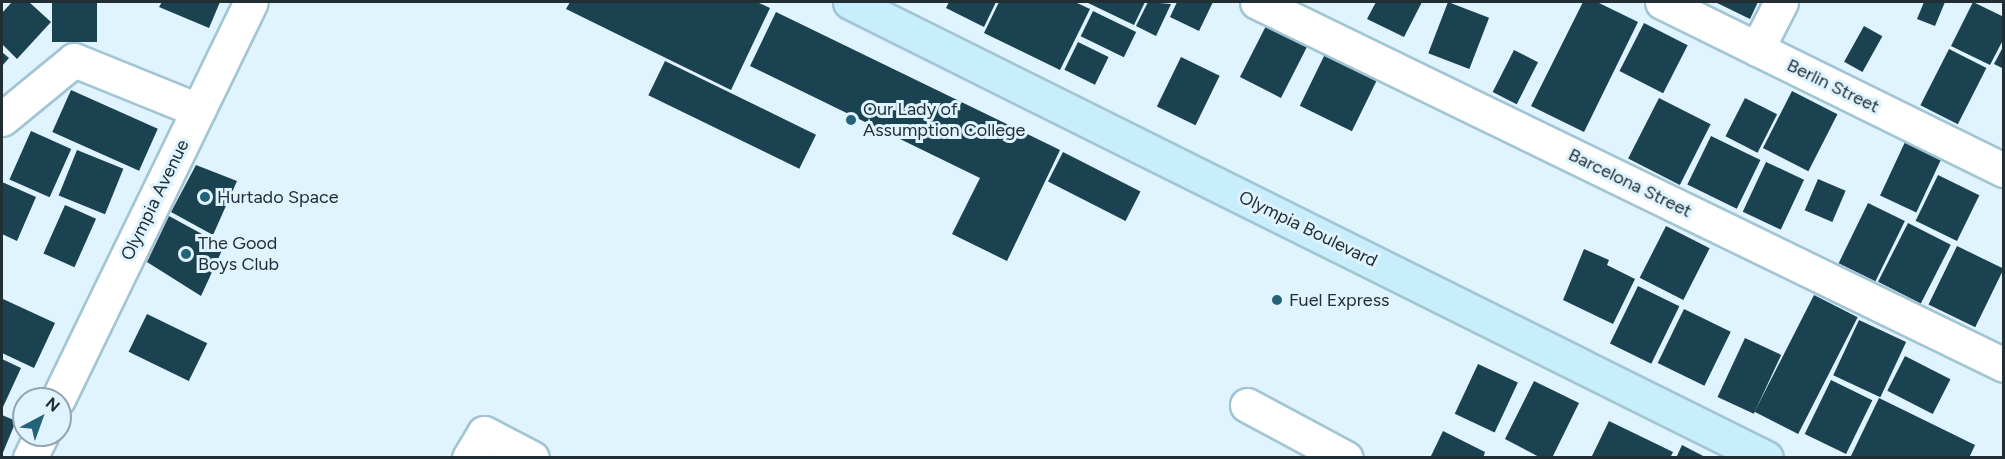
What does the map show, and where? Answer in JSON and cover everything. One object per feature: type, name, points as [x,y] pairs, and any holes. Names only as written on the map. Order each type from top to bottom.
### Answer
[{"type":"main road","name":"Olympia Boulevard","points":[[850,2],[1766,458]]},
{"type":"street","name":"Olympia Avenue","points":[[64,387],[251,2]]},
{"type":"street","name":"Barcelona Street","points":[[1257,2],[2004,365]]},
{"type":"street","name":"Berlin Street","points":[[1662,2],[2004,170]]},
{"type":"street","points":[[1757,49],[1781,2]]},
{"type":"street","points":[[2,119],[74,60],[198,110]]},
{"type":"street","points":[[1247,405],[1346,458]]},
{"type":"street","points":[[470,458],[484,433],[532,458]]},
{"type":"building","points":[[12,2],[29,2],[51,22],[17,59],[2,44],[2,13]]},
{"type":"building","points":[[52,2],[97,2],[97,42],[52,42]]},
{"type":"building","points":[[162,2],[220,2],[209,28],[159,7]]},
{"type":"building","points":[[570,2],[757,2],[770,8],[731,90],[566,9]]},
{"type":"building","points":[[949,2],[996,2],[984,27],[946,8]]},
{"type":"building","points":[[999,2],[1075,2],[1090,9],[1060,70],[984,33]]},
{"type":"building","points":[[1086,2],[1145,2],[1134,25]]},
{"type":"building","points":[[1148,2],[1171,4],[1156,36],[1136,26]]},
{"type":"building","points":[[1177,2],[1213,2],[1199,31],[1170,17]]},
{"type":"building","points":[[1376,2],[1422,2],[1404,37],[1367,19]]},
{"type":"building","points":[[1448,2],[1489,18],[1469,69],[1428,53]]},
{"type":"building","points":[[1583,2],[1597,2],[1638,22],[1584,132],[1531,106]]},
{"type":"building","points":[[1715,2],[1758,2],[1750,19]]},
{"type":"building","points":[[1924,2],[1945,2],[1935,26],[1917,19]]},
{"type":"building","points":[[1973,2],[2004,17],[2004,38],[1990,65],[1951,46]]},
{"type":"building","points":[[1093,11],[1136,32],[1124,57],[1081,36]]},
{"type":"building","points":[[776,12],[1060,150],[1007,261],[952,234],[980,178],[750,66]]},
{"type":"building","points":[[1269,20],[1310,41],[1281,98],[1240,77]]},
{"type":"building","points":[[1644,23],[1688,45],[1663,93],[1619,71]]},
{"type":"building","points":[[1864,26],[1882,36],[1862,72],[1844,62]]},
{"type":"building","points":[[1078,42],[1109,57],[1095,85],[1064,70]]},
{"type":"building","points":[[2004,45],[2004,69],[1994,64]]},
{"type":"building","points":[[1949,49],[1986,68],[1958,124],[1920,105]]},
{"type":"building","points":[[1327,50],[1379,75],[1352,131],[1300,106]]},
{"type":"building","points":[[1514,50],[1538,62],[1517,104],[1493,92]]},
{"type":"building","points":[[2,52],[9,58],[2,66]]},
{"type":"building","points":[[1181,57],[1220,76],[1196,125],[1157,106]]},
{"type":"building","points":[[665,61],[816,135],[799,169],[648,95]]},
{"type":"building","points":[[71,90],[158,129],[139,171],[52,132]]},
{"type":"building","points":[[1792,91],[1837,114],[1808,171],[1763,148]]},
{"type":"building","points":[[1659,98],[1711,124],[1680,185],[1628,159]]},
{"type":"building","points":[[1745,98],[1777,114],[1758,153],[1725,136]]},
{"type":"building","points":[[31,131],[71,149],[50,197],[9,179]]},
{"type":"building","points":[[1711,136],[1760,160],[1737,209],[1687,185]]},
{"type":"building","points":[[1905,142],[1941,159],[1916,212],[1880,195]]},
{"type":"building","points":[[77,150],[123,169],[105,214],[59,195]]},
{"type":"building","points":[[1063,152],[1141,191],[1126,221],[1048,181]]},
{"type":"building","points":[[1766,162],[1804,180],[1781,230],[1743,212]]},
{"type":"building","name":"Hurtado Space","points":[[196,165],[237,181],[213,235],[171,212]]},
{"type":"building","points":[[1938,175],[1979,195],[1957,241],[1916,221]]},
{"type":"building","points":[[1818,179],[1846,191],[1832,222],[1805,210]]},
{"type":"building","points":[[2,182],[36,197],[17,241],[2,234]]},
{"type":"building","points":[[1868,203],[1905,221],[1875,281],[1839,263]]},
{"type":"building","points":[[65,205],[96,219],[75,267],[43,253]]},
{"type":"building","name":"The Good Boys Club","points":[[169,216],[224,246],[201,296],[147,262]]},
{"type":"building","points":[[1908,223],[1951,245],[1921,304],[1878,282]]},
{"type":"building","points":[[1666,226],[1710,248],[1683,300],[1640,278]]},
{"type":"building","points":[[1957,246],[2004,269],[1975,327],[1929,304]]},
{"type":"building","points":[[1584,249],[1609,260],[1607,265],[1635,279],[1613,324],[1563,300]]},
{"type":"building","points":[[1638,286],[1679,306],[1651,364],[1610,344]]},
{"type":"building","points":[[1814,295],[1858,317],[1798,434],[1755,412]]},
{"type":"building","points":[[3,299],[55,323],[34,368],[2,353]]},
{"type":"building","points":[[1684,309],[1731,332],[1704,386],[1658,363]]},
{"type":"building","points":[[147,314],[207,343],[189,381],[129,352]]},
{"type":"building","points":[[1859,320],[1906,342],[1880,397],[1833,375]]},
{"type":"building","points":[[1745,338],[1781,355],[1754,414],[1718,397]]},
{"type":"building","points":[[1905,356],[1950,379],[1933,414],[1887,391]]},
{"type":"building","points":[[2,359],[21,368],[2,406]]},
{"type":"building","points":[[1478,364],[1518,383],[1495,432],[1455,414]]},
{"type":"building","points":[[1831,380],[1872,400],[1846,454],[1805,434]]},
{"type":"building","points":[[1534,381],[1579,403],[1552,458],[1541,458],[1505,439]]},
{"type":"building","points":[[1879,398],[1975,445],[1969,458],[1850,458]]},
{"type":"building","points":[[2,415],[12,419],[12,431],[2,455]]},
{"type":"building","points":[[1609,421],[1673,452],[1670,458],[1591,458]]},
{"type":"building","points":[[1443,431],[1485,452],[1483,458],[1430,458]]},
{"type":"building","points":[[1682,445],[1707,458],[1676,458]]},
{"type":"place","name":"Our Lady of Assumption College","points":[[851,120]]},
{"type":"place","name":"Hurtado Space","points":[[205,197]]},
{"type":"place","name":"The Good Boys Club","points":[[186,254]]},
{"type":"place","name":"Fuel Express","points":[[1277,300]]}]
